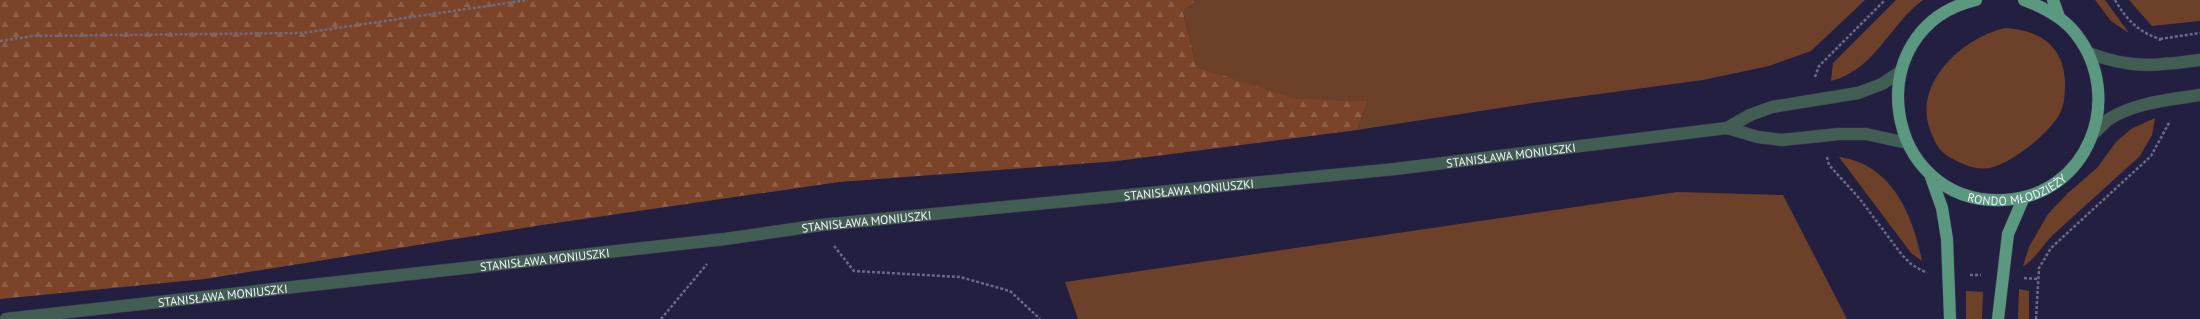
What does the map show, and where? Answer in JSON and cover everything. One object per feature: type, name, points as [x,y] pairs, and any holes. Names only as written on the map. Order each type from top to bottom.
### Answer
[{"type":"main road","name":"RONDO MŁODZIEŻY","points":[[1969,1],[1937,18],[1918,36],[1907,53],[1900,72],[1896,96],[1899,120],[1907,143],[1917,160],[1930,174],[1947,186],[1964,194],[1984,199],[2004,200],[2024,197],[2047,188],[2067,174],[2082,156],[2093,134],[2100,107],[2098,79],[2089,53],[2076,33],[2058,17],[2024,0]]},
{"type":"main road","points":[[2053,0],[2058,17]]},
{"type":"main road","points":[[1930,174],[1942,208],[1947,239],[1950,319]]},
{"type":"main road","points":[[1998,319],[2008,234],[2024,197]]},
{"type":"street","points":[[2089,53],[2113,62],[2136,65],[2200,60]]},
{"type":"street","name":"STANISŁAWA MONIUSZKI","points":[[6,319],[725,239],[821,225],[1395,169],[1727,128],[1750,115],[1772,107],[1858,93],[1882,84],[1900,72]]},
{"type":"street","points":[[2093,134],[2109,119],[2127,110],[2168,100],[2200,95]]},
{"type":"street","name":"STANISŁAWA MONIUSZKI","points":[[1727,128],[1758,137],[1782,140],[1866,134],[1907,143]]},
{"type":"path","points":[[0,41],[32,36],[303,33],[528,0]]},
{"type":"path","points":[[1818,99],[1815,76],[1819,66],[1885,0]]},
{"type":"path","points":[[2115,0],[2134,26],[2146,34],[2160,39],[2200,33]]},
{"type":"path","points":[[2160,39],[2162,64]]},
{"type":"path","points":[[2036,319],[2037,279],[2039,268],[2050,248],[2151,156],[2170,120],[2168,100]]},
{"type":"path","points":[[1823,136],[1829,166],[1858,198],[1902,255],[1920,270],[1927,273],[2037,279]]},
{"type":"path","points":[[821,225],[830,242],[854,271],[960,277],[1010,291],[1040,319]]},
{"type":"path","points":[[661,319],[725,239]]},
{"type":"shaded area","points":[[1196,0],[1865,0],[1811,51],[1769,66],[1703,80],[1532,103],[1357,130],[1368,101],[1296,100],[1197,67],[1183,12]]},
{"type":"shaded area","points":[[1896,0],[1923,0],[1900,22],[1871,57],[1846,75],[1831,81],[1833,63]]},
{"type":"shaded area","points":[[2095,0],[2105,0],[2129,33],[2111,21]]},
{"type":"shaded area","points":[[2129,0],[2200,0],[2200,21],[2152,26]]},
{"type":"shaded area","points":[[2005,28],[2017,29],[2038,36],[2054,49],[2060,58],[2063,68],[2065,93],[2063,104],[2061,111],[2049,128],[2019,154],[1998,166],[1989,168],[1973,167],[1949,157],[1942,152],[1937,145],[1930,130],[1927,113],[1928,96],[1935,80],[1945,65],[1958,52],[1989,33]]},
{"type":"shaded area","points":[[2155,118],[2152,135],[2140,156],[2055,233],[2035,256],[2023,266],[2029,247],[2048,214],[2068,193],[2097,168],[2116,142],[2131,129]]},
{"type":"shaded area","points":[[1839,157],[1857,162],[1873,170],[1886,181],[1897,194],[1913,226],[1922,261],[1911,253]]},
{"type":"shaded area","points":[[1677,192],[1783,195],[1847,319],[1078,319],[1065,282]]},
{"type":"shaded area","points":[[2019,289],[2029,291],[2029,319],[2018,319]]},
{"type":"shaded area","points":[[1966,291],[1983,292],[1982,319],[1966,319]]},
{"type":"green space","points":[[0,0],[1196,0],[1183,12],[1197,67],[1296,99],[1368,101],[1357,130],[1117,161],[839,182],[542,225],[205,279],[0,299]]}]
